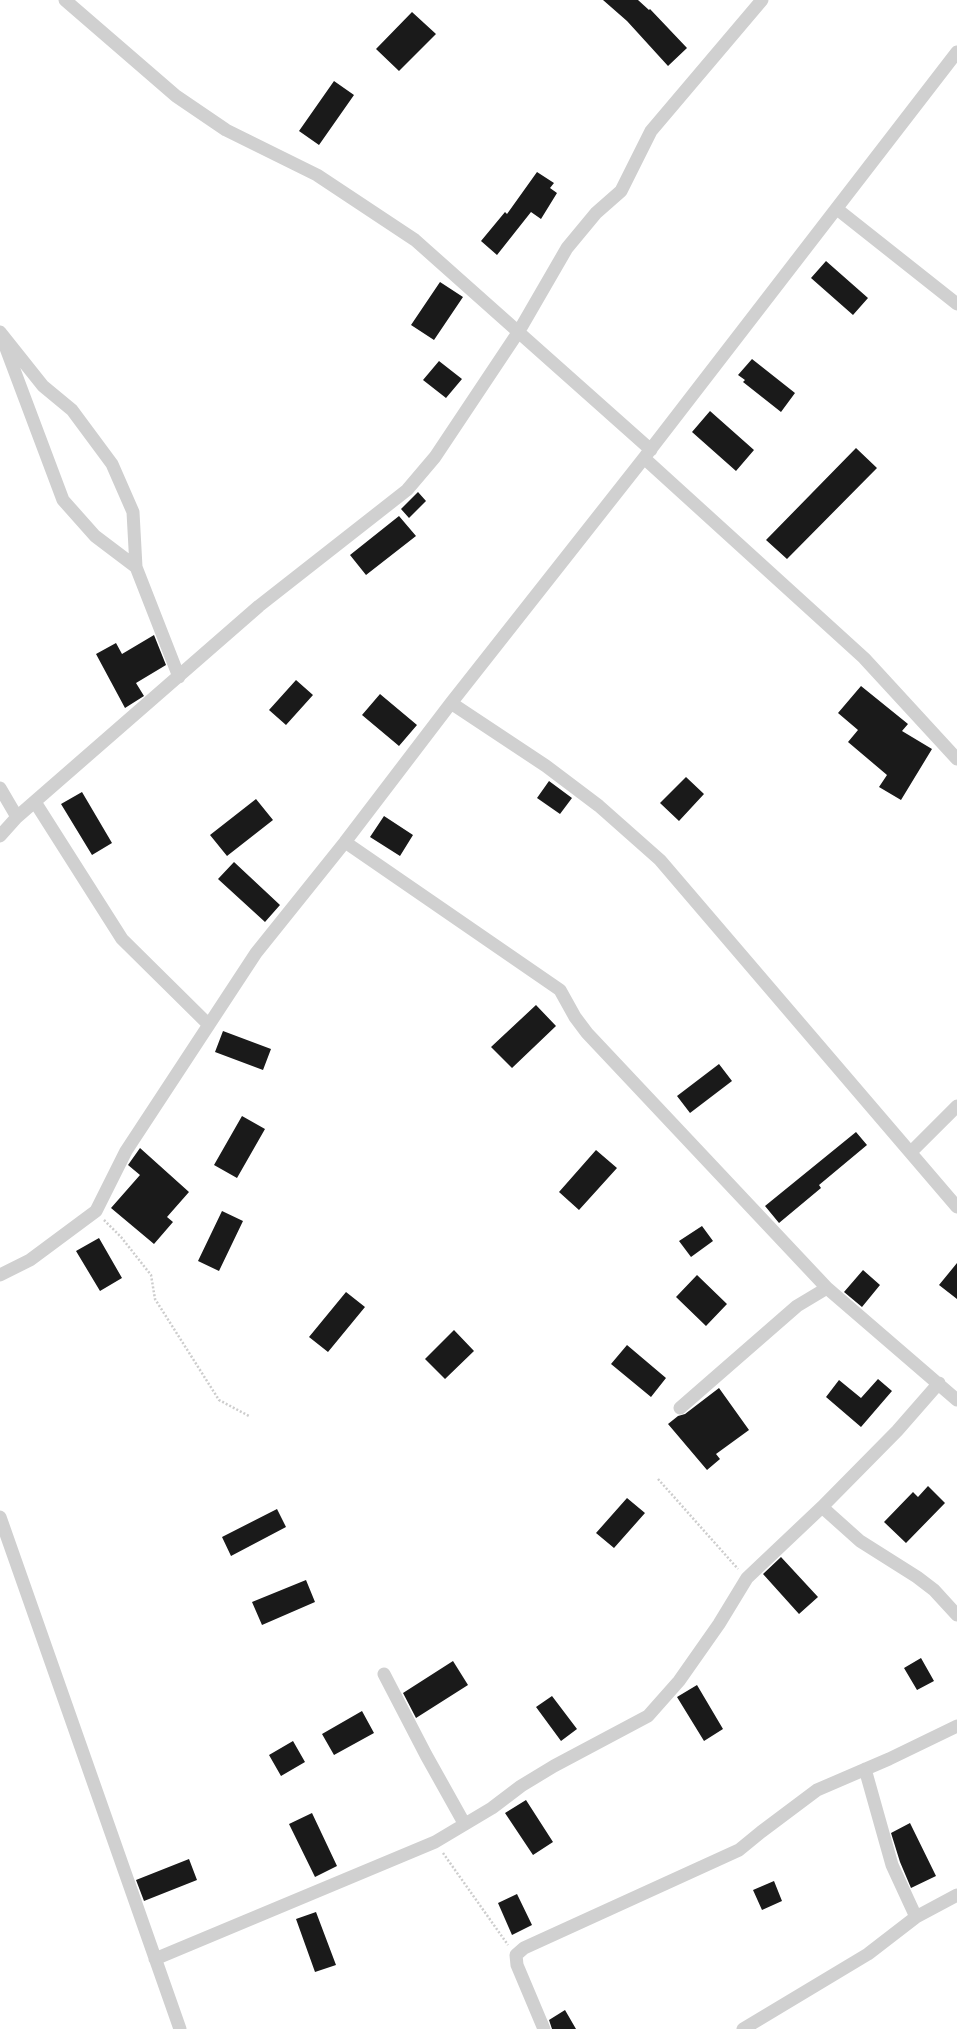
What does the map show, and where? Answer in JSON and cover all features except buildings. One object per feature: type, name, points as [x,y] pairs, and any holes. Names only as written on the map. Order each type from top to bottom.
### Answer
[{"type":"street","points":[[65,0],[176,96],[226,130],[317,175],[415,240],[519,331],[864,658],[957,759]]},
{"type":"street","points":[[0,836],[17,817],[259,606],[406,490],[435,457],[519,331],[567,248],[596,213],[620,191],[651,131],[762,0]]},
{"type":"street","points":[[0,1275],[30,1260],[96,1211],[126,1151],[256,953],[345,842],[451,703],[648,454],[957,52]]},
{"type":"street","points":[[837,209],[957,304]]},
{"type":"street","points":[[136,567],[95,536],[63,500],[0,332],[43,386],[72,410],[112,464],[133,512],[136,567],[179,676]]},
{"type":"street","points":[[451,703],[546,766],[599,806],[660,860],[957,1207]]},
{"type":"street","points":[[0,788],[17,817]]},
{"type":"street","points":[[34,802],[122,939],[208,1025]]},
{"type":"street","points":[[345,842],[560,990],[575,1017],[587,1033],[827,1288],[957,1400]]},
{"type":"street","points":[[911,1152],[957,1106]]},
{"type":"street","points":[[680,1408],[797,1306],[827,1288]]},
{"type":"street","points":[[155,1959],[436,1842],[492,1808],[521,1786],[554,1766],[648,1716],[679,1682],[719,1624],[747,1578],[822,1507],[897,1431],[939,1383]]},
{"type":"street","points":[[822,1507],[860,1541],[923,1581],[957,1615]]},
{"type":"street","points":[[0,1517],[180,2029]]},
{"type":"street","points":[[384,1674],[464,1824]]},
{"type":"street","points":[[544,2029],[517,1965],[516,1955],[524,1948],[739,1850],[817,1790],[910,1750],[957,1726]]},
{"type":"street","points":[[865,1769],[892,1865],[916,1917]]},
{"type":"street","points":[[743,2029],[868,1954],[916,1917],[957,1896]]},
{"type":"path","points":[[96,1211],[121,1237],[151,1274],[155,1299],[219,1400],[249,1416]]},
{"type":"path","points":[[658,1479],[747,1578]]},
{"type":"path","points":[[436,1842],[516,1955]]}]
